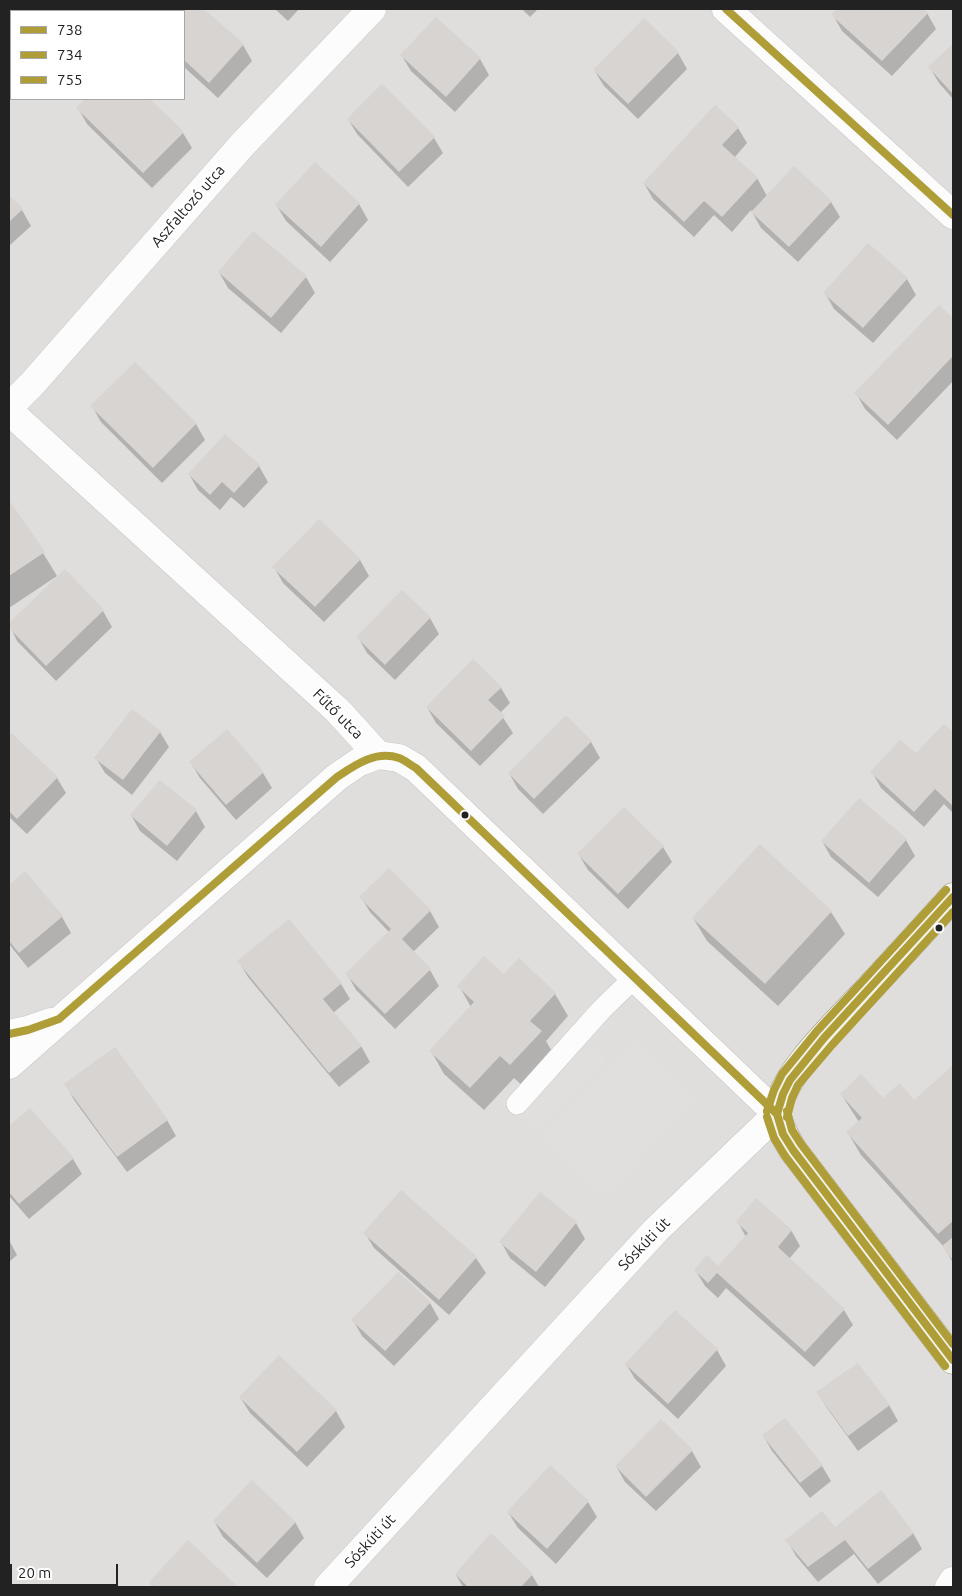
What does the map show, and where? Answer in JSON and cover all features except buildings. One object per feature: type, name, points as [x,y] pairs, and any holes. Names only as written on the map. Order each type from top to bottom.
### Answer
[{"type":"street","name":"Aszfaltozó utca","points":[[9,407],[32,384],[243,144],[372,9]]},
{"type":"street","points":[[726,9],[953,215]]},
{"type":"street","name":"Fűtő utca","points":[[9,411],[338,712],[378,755]]},
{"type":"street","points":[[9,1065],[59,1019],[337,777],[359,762],[378,755],[399,758],[416,768],[777,1114],[783,1134],[793,1150],[953,1360]]},
{"type":"street","name":"Sóskúti út","points":[[328,1587],[656,1230],[777,1114],[783,1094],[790,1080],[824,1038],[953,897]]},
{"type":"street","points":[[9,1034],[28,1030],[59,1019]]},
{"type":"street","points":[[948,1587],[953,1581]]},
{"type":"lane","points":[[517,1104],[602,1008],[634,978]]},
{"type":"shaded area","points":[[9,9],[953,9],[953,1587],[9,1587]]},
{"type":"shaded area","points":[[591,997],[618,1023],[592,1047],[607,1060],[538,1135],[499,1100]]},
{"type":"shaded area","points":[[633,1038],[697,1101],[605,1198],[540,1137]]},
{"type":"transit line","name":"738","points":[[726,9],[953,215]]},
{"type":"transit line","name":"738","points":[[9,1034],[28,1030],[59,1019],[337,777],[374,757],[390,756],[399,758],[416,768],[777,1114],[783,1134],[793,1150],[953,1360]]},
{"type":"transit line","name":"755","points":[[767,1111],[782,1074],[817,1031],[946,890]]},
{"type":"transit line","name":"738","points":[[777,1114],[783,1094],[790,1080],[824,1038],[953,897]]},
{"type":"transit line","name":"734","points":[[787,1117],[798,1085],[953,912]]},
{"type":"transit line","name":"755","points":[[787,1111],[792,1130],[801,1144],[953,1344]]},
{"type":"transit line","name":"734","points":[[767,1117],[774,1138],[785,1156],[945,1366]]}]
